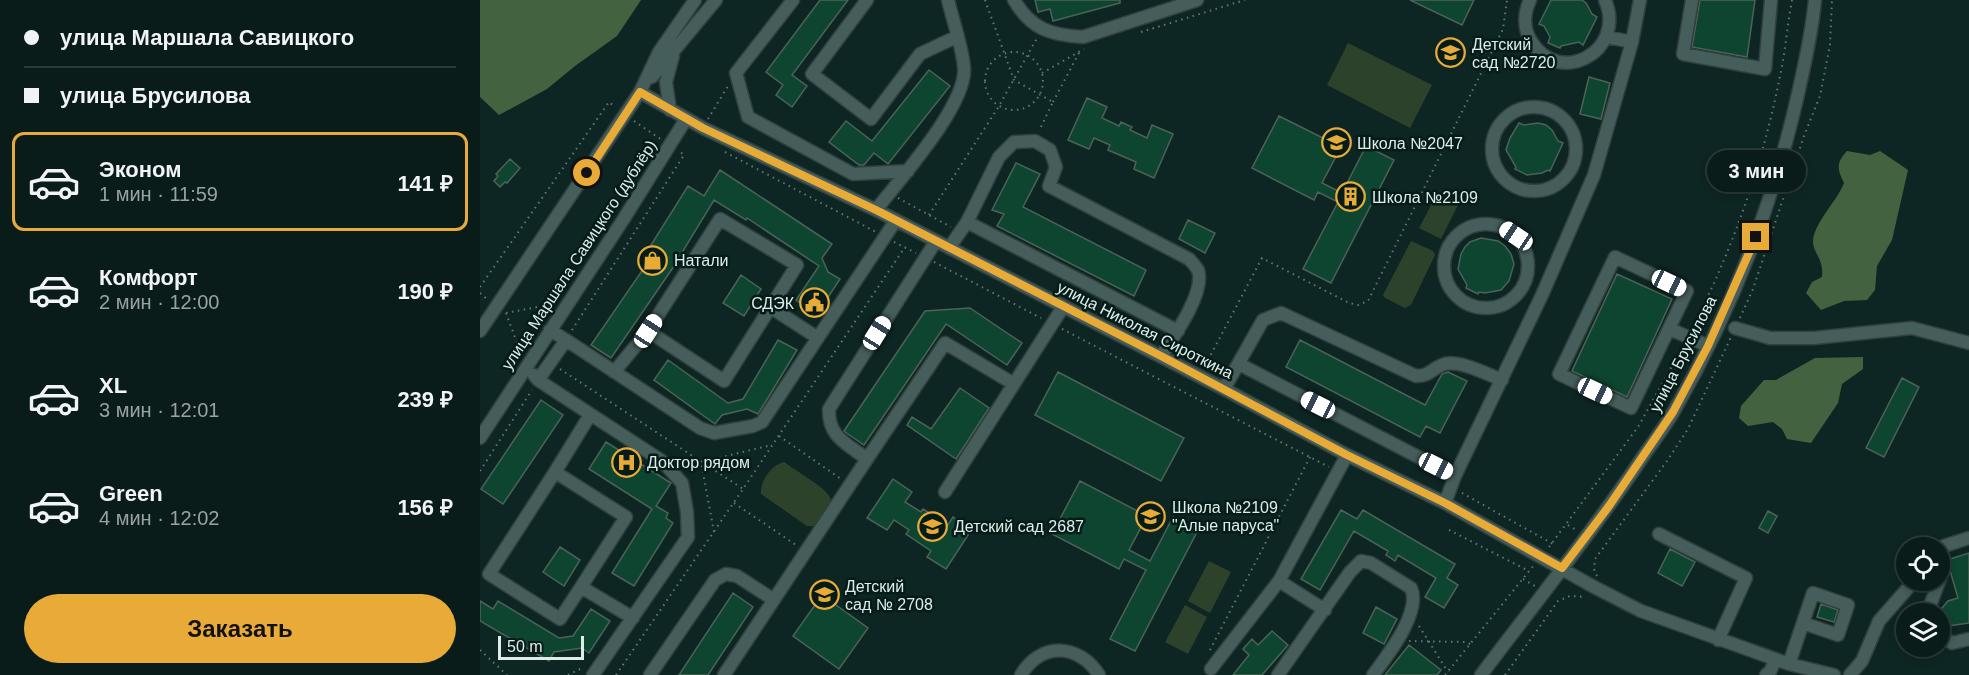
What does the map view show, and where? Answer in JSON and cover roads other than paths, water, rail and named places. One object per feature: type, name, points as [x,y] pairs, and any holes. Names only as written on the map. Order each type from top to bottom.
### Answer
[{"type":"street","points":[[641,90],[659,52],[695,0]]},
{"type":"street","points":[[480,331],[641,90],[716,0]]},
{"type":"street","points":[[793,0],[736,73],[748,117],[853,174],[908,171]]},
{"type":"street","points":[[867,0],[812,74],[871,119],[920,54],[956,37]]},
{"type":"street","points":[[876,210],[908,171],[942,123],[962,88],[964,68],[948,0]]},
{"type":"street","points":[[1014,0],[1023,15],[1041,29],[1065,36],[1083,37],[1197,0]]},
{"type":"street","points":[[1530,0],[1525,21],[1528,36],[1535,48],[1546,57],[1560,62],[1581,60],[1599,49],[1607,36],[1610,23],[1609,9],[1605,0]]},
{"type":"street","points":[[1445,503],[1542,296],[1594,175],[1632,42],[1640,0]]},
{"type":"street","points":[[1692,0],[1683,54],[1765,69],[1771,0]]},
{"type":"street","name":"улица Брусилова","points":[[1480,675],[1609,506],[1673,412],[1708,346],[1756,237],[1775,183],[1812,34],[1815,0]]},
{"type":"street","points":[[1607,36],[1632,42]]},
{"type":"street","points":[[670,110],[666,82],[676,49]]},
{"type":"street","name":"улица Николая Сироткина","points":[[641,90],[670,110],[703,128],[896,220],[1161,356],[1347,455],[1445,503],[1641,611],[1789,664],[1834,675]]},
{"type":"street","points":[[1538,107],[1552,111],[1564,119],[1573,130],[1577,144],[1573,167],[1561,183],[1550,189],[1536,192],[1510,185],[1500,175],[1494,163],[1492,150],[1494,136],[1500,124],[1510,114],[1524,108],[1538,107]]},
{"type":"street","name":"улица Маршала Савицкого (дублёр)","points":[[480,438],[623,220],[686,119]]},
{"type":"street","points":[[949,248],[964,226],[999,157],[1014,142],[1035,141],[1050,150],[1056,167],[1049,186],[1189,259],[1198,271],[1199,285],[1175,336],[1161,356]]},
{"type":"street","points":[[1573,167],[1594,175]]},
{"type":"street","points":[[614,372],[648,331],[720,219],[797,265],[724,381],[648,331]]},
{"type":"street","points":[[550,330],[568,337],[614,372],[700,428],[714,433],[762,422],[896,220]]},
{"type":"street","points":[[1490,224],[1504,227],[1525,247],[1529,261],[1528,276],[1522,289],[1513,299],[1495,308],[1475,307],[1462,302],[1452,292],[1446,280],[1445,260],[1452,241],[1462,231],[1476,225],[1490,224]]},
{"type":"street","points":[[964,226],[1175,336]]},
{"type":"street","points":[[867,459],[836,435],[828,423],[829,409],[936,241]]},
{"type":"street","points":[[1615,257],[1687,291],[1670,329],[1631,408],[1558,374],[1615,257]]},
{"type":"street","points":[[1522,289],[1542,296]]},
{"type":"street","points":[[770,307],[818,338]]},
{"type":"street","points":[[945,492],[1064,307]]},
{"type":"street","points":[[1224,389],[1263,320],[1281,312],[1416,376],[1426,376],[1441,365],[1452,362],[1502,380]]},
{"type":"street","points":[[1735,328],[1770,338],[1814,338],[1912,328],[1969,343]]},
{"type":"street","points":[[1670,329],[1708,346]]},
{"type":"street","points":[[538,380],[568,337]]},
{"type":"street","points":[[724,675],[945,343],[1014,384]]},
{"type":"street","points":[[526,367],[538,380],[662,461],[682,483],[688,537],[593,675]]},
{"type":"street","points":[[1236,369],[1453,482]]},
{"type":"street","points":[[555,472],[626,517],[560,619],[489,574],[590,415]]},
{"type":"street","points":[[1211,669],[1279,581],[1347,455]]},
{"type":"street","points":[[1659,534],[1746,578],[1718,640]]},
{"type":"street","points":[[1950,544],[1969,537]]},
{"type":"street","points":[[1278,675],[1360,561],[1371,563],[1411,588],[1414,594],[1405,629],[1373,675]]},
{"type":"street","points":[[650,675],[715,580],[726,574],[737,576],[774,600]]},
{"type":"street","points":[[1279,581],[1325,610]]},
{"type":"street","points":[[581,586],[633,618]]},
{"type":"street","points":[[1851,675],[1862,661],[1879,621],[1905,591]]},
{"type":"street","points":[[1789,664],[1803,623]]},
{"type":"street","points":[[1950,642],[1969,639]]},
{"type":"street","points":[[1021,675],[1026,666],[1038,656],[1052,651],[1067,651],[1081,656],[1093,665],[1099,675]]},
{"type":"street","points":[[1766,675],[1771,670],[1775,659]]},
{"type":"place","name":"Детский сад №2720","points":[[1451,53]]},
{"type":"place","name":"Школа №2047","points":[[1336,143]]},
{"type":"place","name":"Школа №2109","points":[[1351,197]]},
{"type":"place","name":"Натали","points":[[653,260]]},
{"type":"place","name":"СДЭК","points":[[815,303]]},
{"type":"place","name":"Доктор рядом","points":[[626,462]]},
{"type":"place","name":"Школа №2109 \"Алые паруса\"","points":[[1151,516]]},
{"type":"place","name":"Детский сад 2687","points":[[933,526]]},
{"type":"place","name":"Детский сад № 2708","points":[[824,595]]}]
